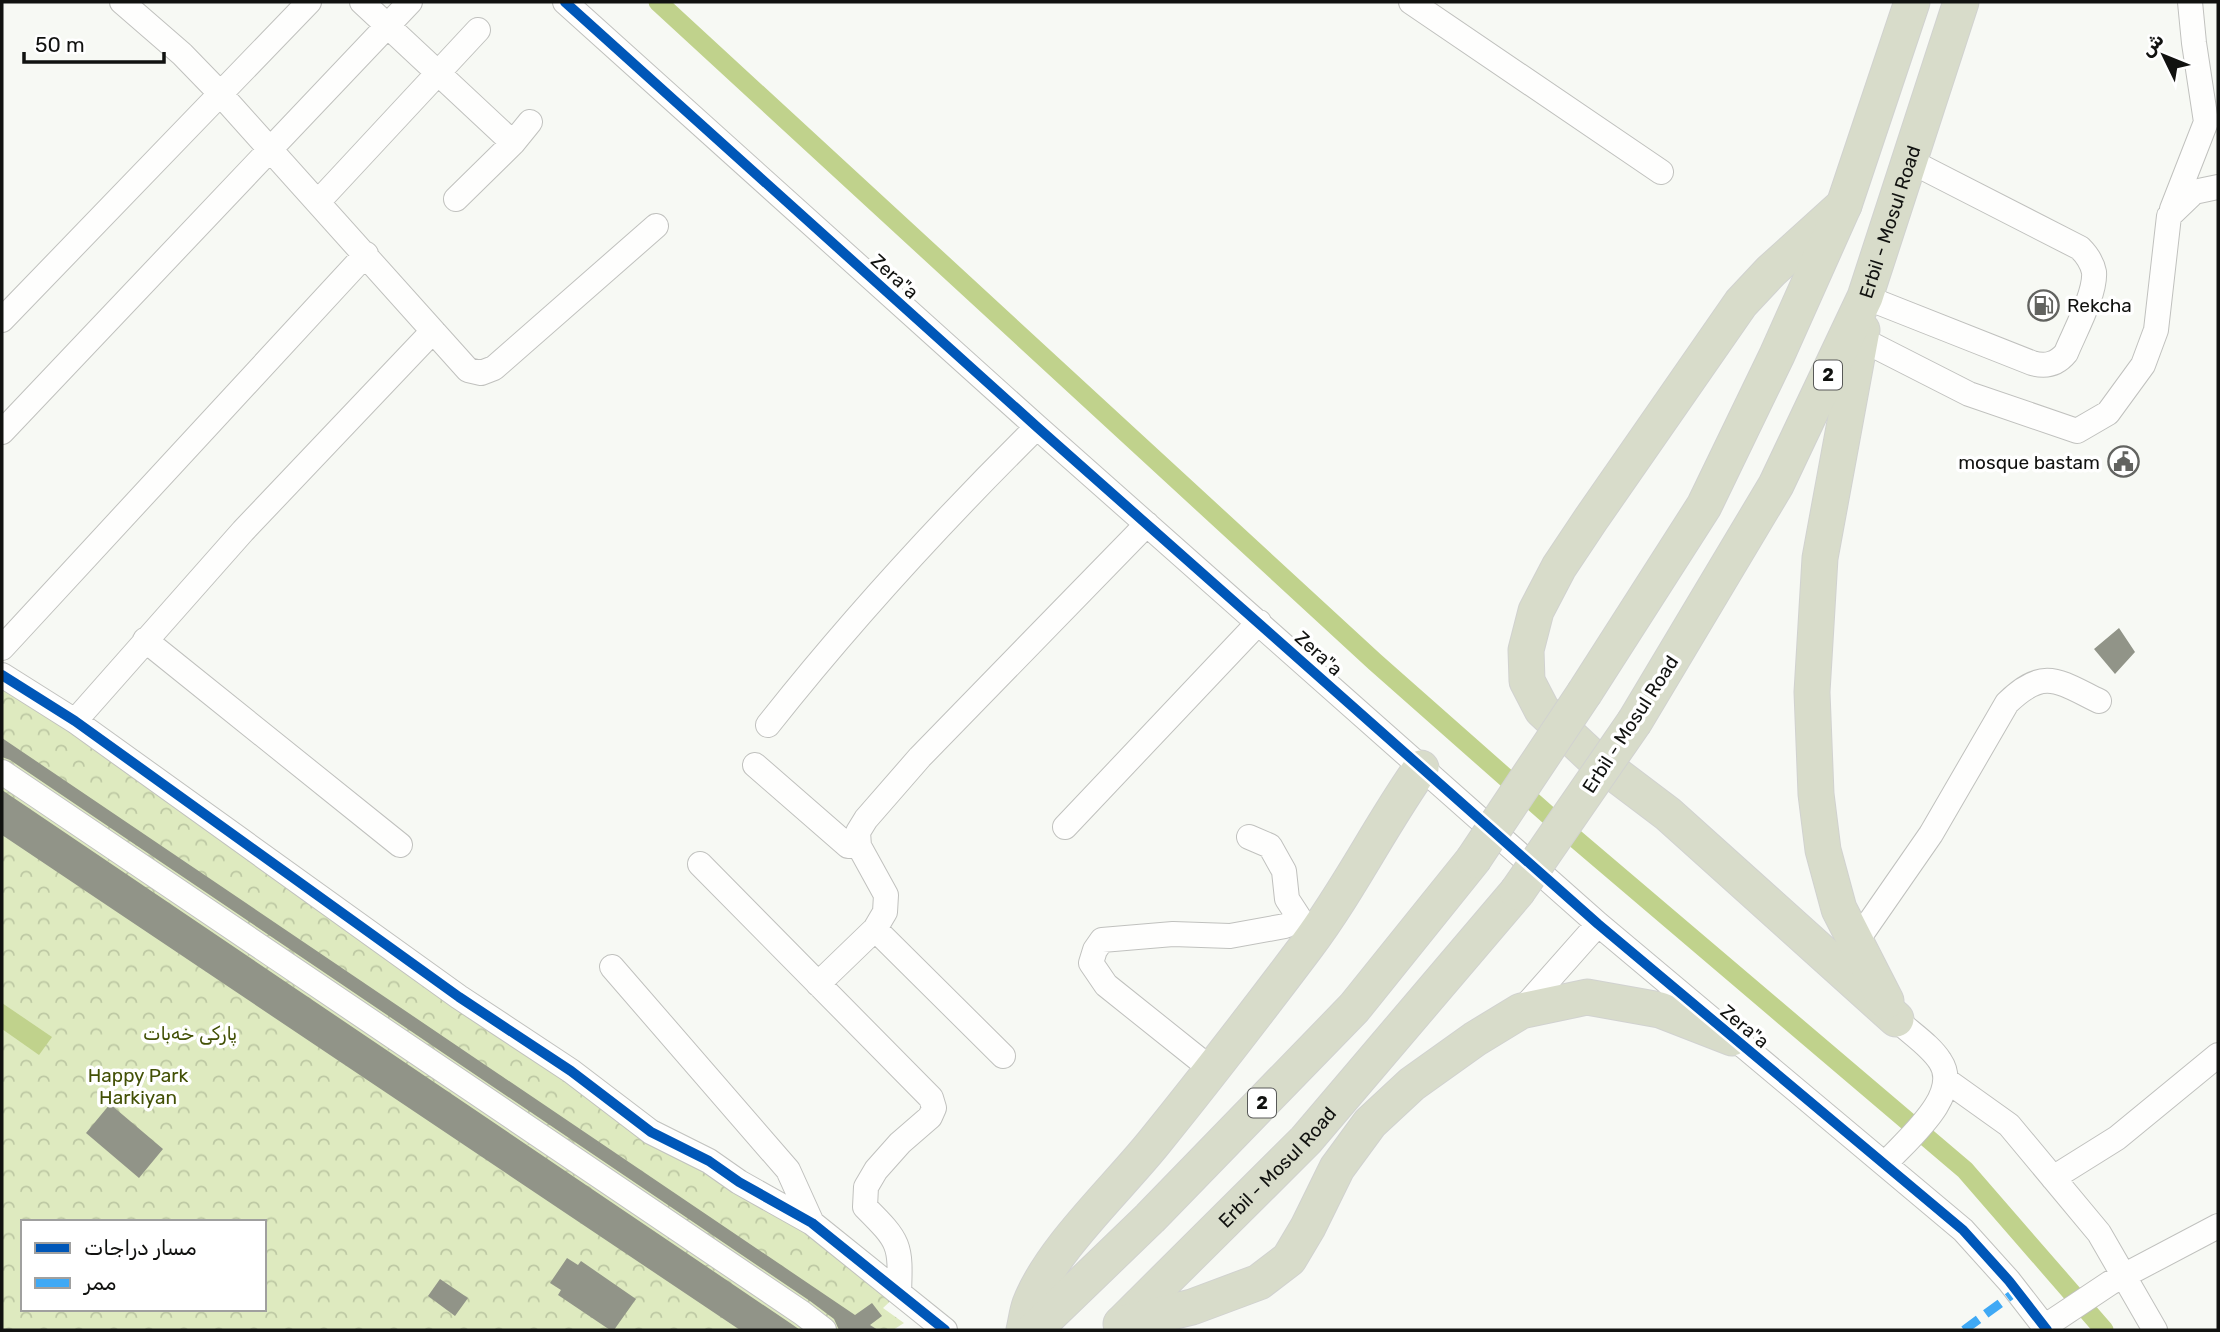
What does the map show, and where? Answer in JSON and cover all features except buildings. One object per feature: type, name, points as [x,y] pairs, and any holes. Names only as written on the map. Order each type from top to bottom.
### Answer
[{"type":"highway","name":"2","points":[[1034,1330],[1150,1218],[1354,1009],[1473,860],[1585,692],[1704,506],[1777,355],[1844,205],[1912,2]]},
{"type":"highway","name":"Erbil - Mosul Road","points":[[1117,1327],[1306,1140],[1517,892],[1635,722],[1776,485],[1865,298],[1961,2]]},
{"type":"highway","points":[[1844,205],[1771,271],[1741,303],[1559,567],[1536,611],[1526,650],[1527,681],[1542,710],[1590,755],[1668,814],[1896,1020]]},
{"type":"highway","points":[[1865,298],[1861,339],[1820,558],[1812,692],[1816,794],[1823,850],[1839,909],[1896,1020]]},
{"type":"highway","points":[[1024,1330],[1030,1305],[1044,1278],[1070,1241],[1155,1142],[1211,1069],[1421,768]]},
{"type":"highway","points":[[1117,1327],[1192,1307],[1259,1282],[1289,1259],[1337,1168],[1370,1123],[1412,1084],[1475,1039],[1521,1012],[1587,997],[1660,1010],[1732,1038]]},
{"type":"street","points":[[122,2],[182,54],[220,93],[468,370],[481,373],[494,368],[656,226]]},
{"type":"street","points":[[2,320],[309,2]]},
{"type":"street","points":[[362,2],[513,143]]},
{"type":"street","points":[[2,432],[410,2]]},
{"type":"street","name":"Zera\"a","points":[[565,2],[1037,427],[1598,924],[1979,1246],[2046,1329]]},
{"type":"street","points":[[1411,2],[1661,172]]},
{"type":"street","points":[[1861,339],[1969,394],[2077,431],[2108,413],[2143,365],[2157,330],[2169,216],[2206,122],[2190,2]]},
{"type":"street","points":[[318,202],[478,30]]},
{"type":"street","points":[[456,199],[513,143],[530,122]]},
{"type":"street","points":[[1865,298],[2032,363],[2047,365],[2061,359],[2066,353],[2091,293],[2094,273],[2087,255],[2080,248],[1910,161]]},
{"type":"street","points":[[2169,216],[2194,192],[2218,187]]},
{"type":"street","points":[[2,649],[366,254]]},
{"type":"street","points":[[75,721],[243,531],[433,331]]},
{"type":"street","points":[[768,726],[820,659],[900,567],[1037,427]]},
{"type":"street","points":[[818,984],[875,929],[886,912],[886,895],[859,846],[858,832],[866,818],[920,757],[1147,524]]},
{"type":"street","points":[[1065,827],[1259,622]]},
{"type":"street","points":[[145,640],[400,845]]},
{"type":"street","points":[[2,675],[75,721],[459,997],[571,1071],[651,1132],[709,1161],[739,1182],[812,1223],[945,1330]]},
{"type":"street","points":[[1856,942],[1931,834],[2007,703],[2018,692],[2041,680],[2058,681],[2099,701]]},
{"type":"street","points":[[755,765],[841,841],[848,846],[859,846]]},
{"type":"street","points":[[2,772],[824,1330]]},
{"type":"street","points":[[1249,837],[1270,846],[1283,872],[1287,899],[1308,927]]},
{"type":"street","points":[[700,864],[931,1098],[934,1108],[930,1118],[900,1143],[876,1170],[866,1187],[865,1207],[890,1231],[901,1255],[898,1293]]},
{"type":"street","points":[[1521,1012],[1598,924]]},
{"type":"street","points":[[1211,1069],[1106,985],[1091,963],[1101,940],[1173,934],[1230,936],[1286,926],[1308,927]]},
{"type":"street","points":[[875,929],[1003,1056]]},
{"type":"street","points":[[612,967],[788,1170],[812,1223]]},
{"type":"street","points":[[1885,1164],[1939,1105],[1946,1080],[1945,1069],[1939,1058],[1896,1020]]},
{"type":"street","points":[[2053,1178],[2117,1138],[2218,1055]]},
{"type":"street","points":[[1946,1080],[2009,1125],[2099,1233],[2117,1279],[2155,1330]]},
{"type":"street","points":[[2046,1329],[2117,1279],[2218,1226]]},
{"type":"green space","name":"پارکی خەبات","points":[[2,675],[899,1293],[883,1308],[904,1323],[893,1330],[2,1330]]},
{"type":"shaded area","points":[[2,1003],[52,1037],[39,1055],[2,1029]]},
{"type":"waterway","points":[[658,2],[1375,662],[1564,829],[1965,1170],[2104,1330]]},
{"type":"marked path","points":[[1964,1330],[2017,1291]]},
{"type":"cycle path","points":[[565,2],[1037,427],[1598,924],[1963,1230],[2009,1281],[2047,1330]]},
{"type":"cycle path","points":[[2,675],[75,721],[459,997],[571,1071],[651,1132],[709,1161],[739,1182],[812,1223],[945,1330]]},
{"type":"place","name":"Rekcha","points":[[2044,305]]},
{"type":"place","name":"mosque bastam","points":[[2123,462]]},
{"type":"park label","name":"Happy Park Harkiyan","points":[[138,1086]]}]
